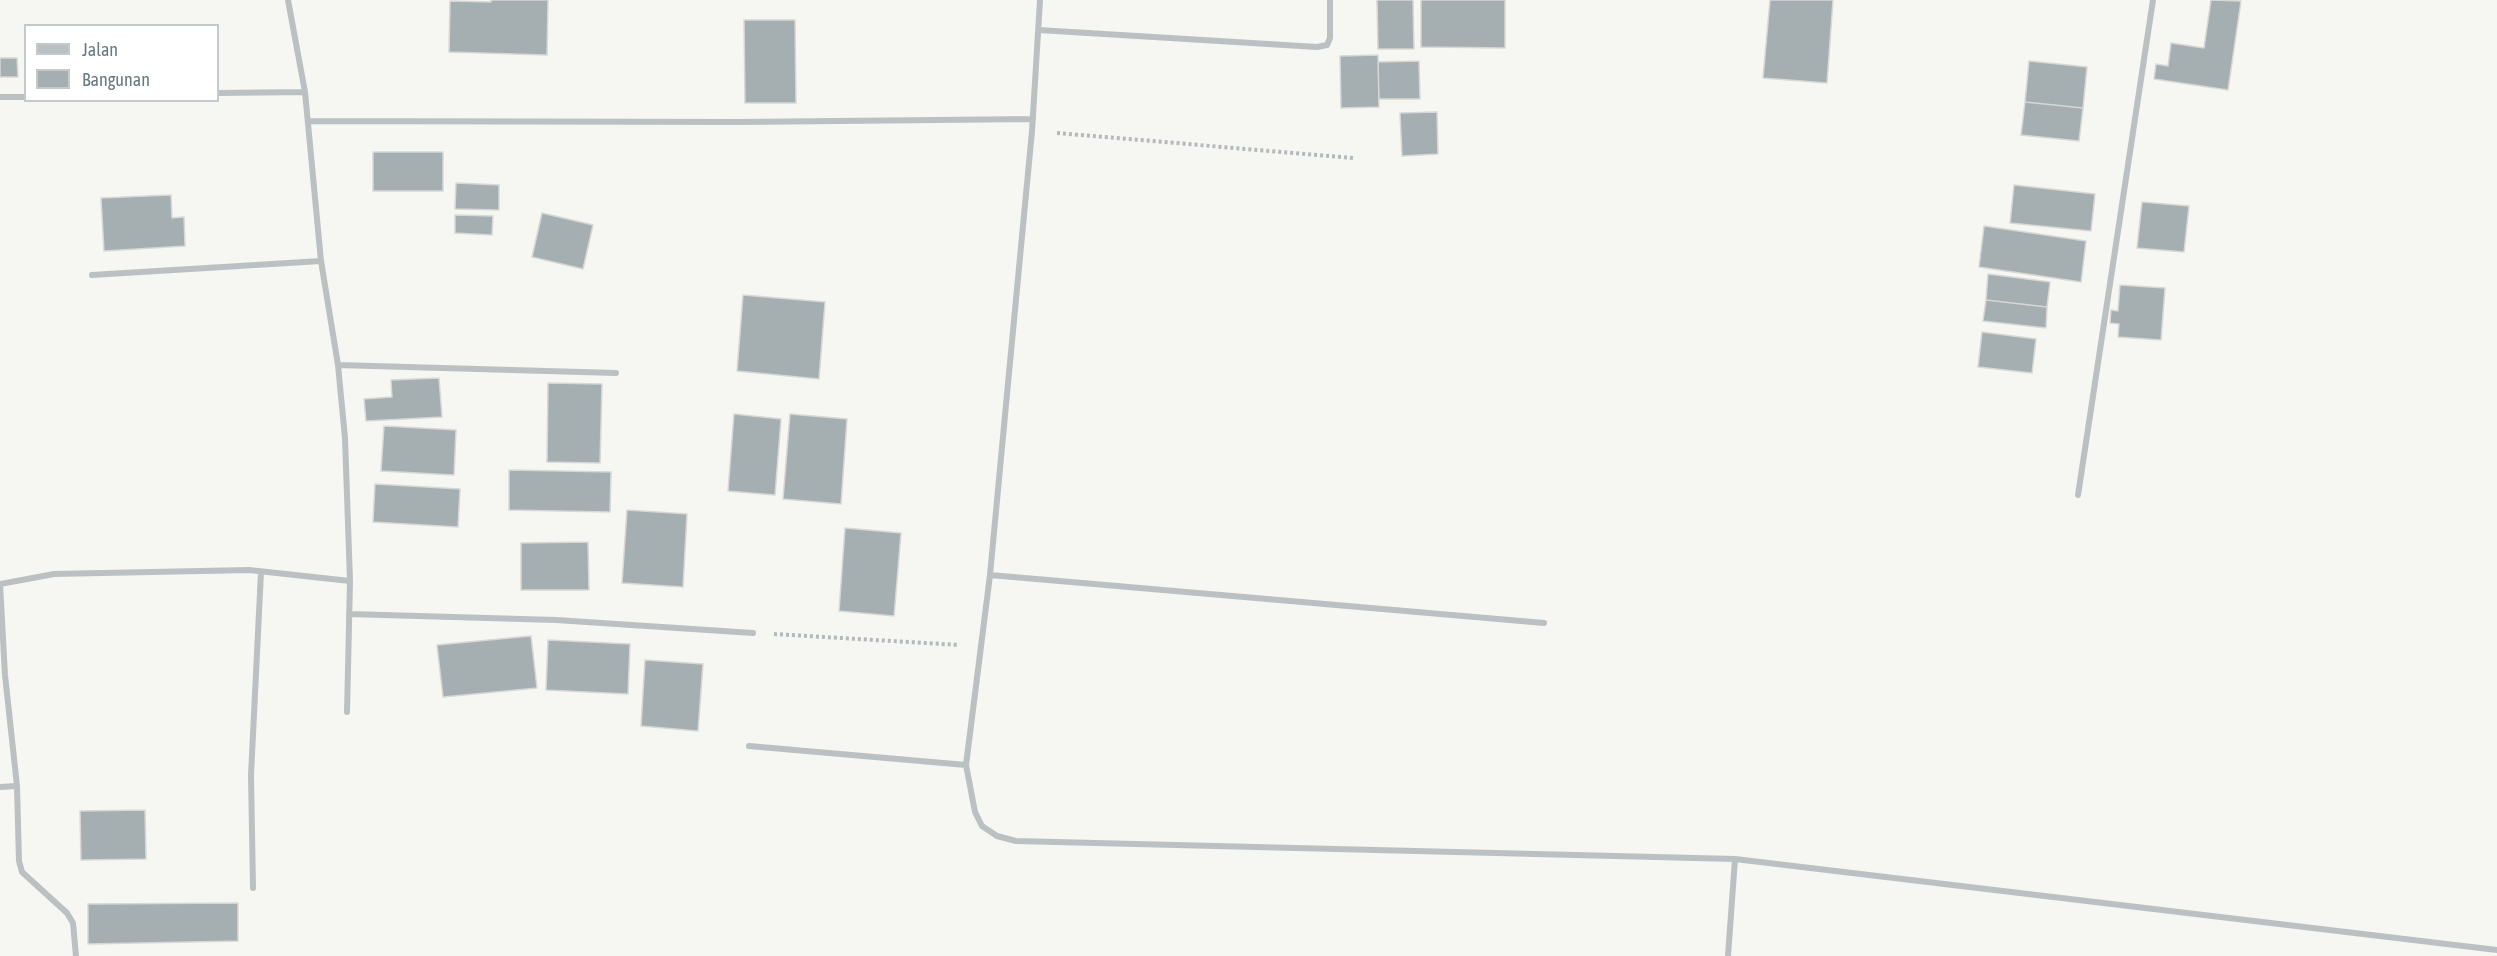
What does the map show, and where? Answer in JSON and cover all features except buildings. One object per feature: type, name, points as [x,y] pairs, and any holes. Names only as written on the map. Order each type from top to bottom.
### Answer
[{"type":"street","points":[[288,0],[305,92],[321,261],[338,365],[345,438],[350,580],[347,712]]},
{"type":"street","points":[[1040,0],[1033,120],[990,575],[966,765],[975,812],[982,826],[997,836],[1016,841],[1734,858],[2497,950]]},
{"type":"street","points":[[1039,30],[1317,47],[1327,45],[1330,38],[1330,0]]},
{"type":"street","points":[[2078,495],[2153,0]]},
{"type":"street","points":[[219,93],[305,92]]},
{"type":"street","points":[[0,97],[24,97]]},
{"type":"street","points":[[308,121],[1033,120]]},
{"type":"street","points":[[92,275],[321,261]]},
{"type":"street","points":[[338,365],[616,373]]},
{"type":"street","points":[[76,956],[73,923],[68,913],[22,872],[19,861],[17,786],[5,675],[0,584],[54,574],[249,570],[350,580]]},
{"type":"street","points":[[253,888],[251,775],[261,572]]},
{"type":"street","points":[[990,575],[1544,623]]},
{"type":"street","points":[[349,614],[556,620],[753,633]]},
{"type":"street","points":[[749,746],[966,765]]},
{"type":"street","points":[[0,787],[17,786]]},
{"type":"street","points":[[1728,956],[1734,858]]},
{"type":"path","points":[[1032,131],[1353,158]]},
{"type":"path","points":[[753,633],[980,646]]}]
